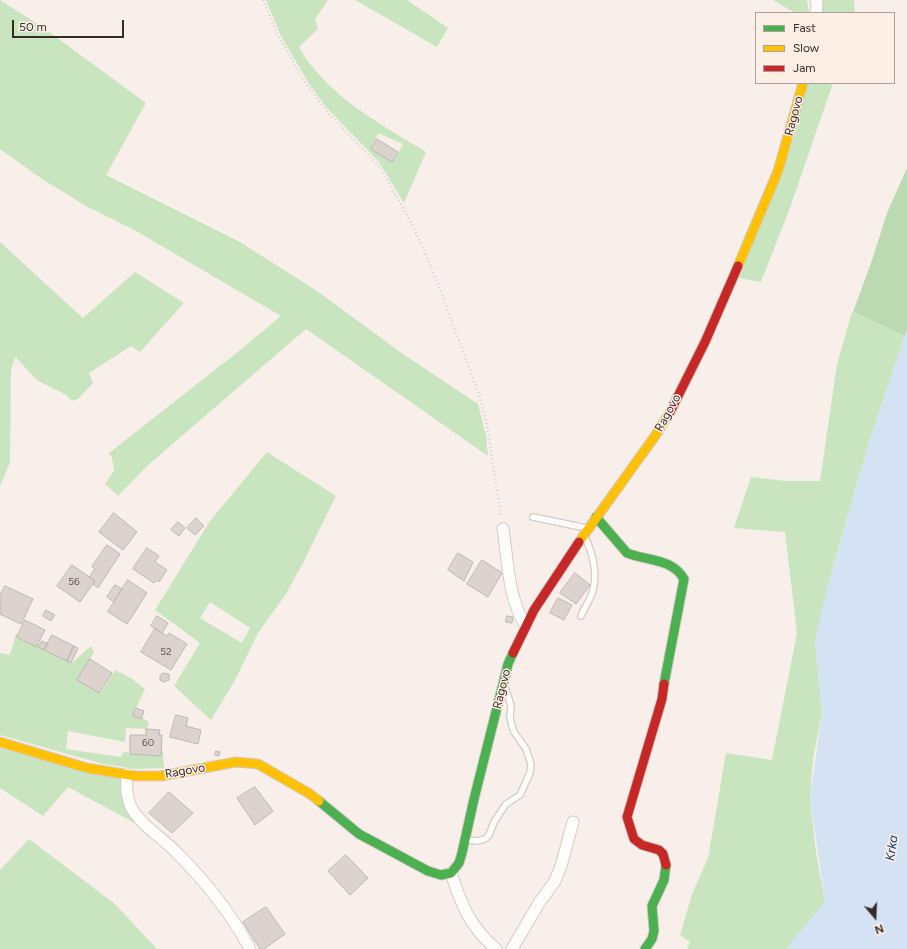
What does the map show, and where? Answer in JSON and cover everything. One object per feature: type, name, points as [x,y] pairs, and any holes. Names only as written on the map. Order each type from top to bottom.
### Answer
[{"type":"street","points":[[816,0],[816,12]]},
{"type":"street","name":"Ragovo","points":[[0,742],[87,768],[136,776],[162,776],[236,762],[258,764],[310,794],[359,834],[428,871],[441,876],[451,873],[459,863],[508,664],[525,625],[596,517],[665,420],[705,342],[755,228],[778,171],[803,84]]},
{"type":"street","points":[[596,517],[627,553],[633,556],[668,564],[681,572],[684,579],[665,672],[662,699],[627,817],[634,839],[642,845],[659,850],[665,858],[666,868],[664,880],[652,906],[654,931],[652,939],[646,949]]},
{"type":"street","points":[[503,529],[512,592],[519,614],[525,625]]},
{"type":"street","points":[[127,774],[126,783],[128,798],[136,813],[146,825],[176,852],[230,914],[250,949]]},
{"type":"street","points":[[512,949],[539,904],[555,881],[561,866],[573,822]]},
{"type":"street","points":[[451,873],[460,902],[471,922],[481,935],[496,949]]},
{"type":"lane","points":[[533,517],[586,532],[594,567],[594,583],[592,595],[581,616]]},
{"type":"lane","points":[[465,840],[478,841],[485,839],[489,835],[494,822],[506,804],[520,795],[530,773],[531,764],[526,749],[514,732],[512,726],[510,717],[511,705],[503,684]]},
{"type":"path","points":[[263,0],[278,35],[302,78],[330,115],[380,166],[411,222],[427,257],[481,400],[487,425],[503,529]]},
{"type":"green space","points":[[0,0],[41,26],[146,103],[106,175],[240,242],[317,291],[403,354],[478,404],[486,436],[488,456],[306,329],[147,466],[118,496],[105,484],[114,471],[112,458],[109,453],[281,316],[136,231],[86,206],[42,179],[0,149]]},
{"type":"green space","points":[[266,0],[328,0],[315,19],[318,29],[299,47],[309,63],[323,79],[350,103],[380,124],[426,152],[404,203],[379,162],[327,108],[309,84],[281,36]],"holes":[[[378,133],[403,144],[394,160],[372,148]]]},
{"type":"green space","points":[[355,0],[407,0],[448,28],[437,47]]},
{"type":"green space","points":[[773,0],[807,0],[809,12],[793,12]]},
{"type":"green space","points":[[822,0],[854,0],[855,12],[823,12]]},
{"type":"green space","points":[[809,84],[833,84],[791,205],[761,282],[739,278]]},
{"type":"green space","points":[[907,168],[907,329],[905,336],[853,312],[887,213]]},
{"type":"green space","points":[[0,242],[83,318],[135,272],[184,303],[140,352],[131,346],[89,373],[93,383],[78,399],[72,401],[60,392],[37,380],[15,357],[11,369],[10,463],[0,486]]},
{"type":"green space","points":[[852,312],[905,336],[870,439],[833,567],[815,640],[822,713],[813,759],[810,798],[816,853],[825,901],[804,949],[687,949],[690,942],[680,935],[692,894],[708,858],[726,753],[772,760],[797,633],[785,532],[734,528],[751,477],[786,481],[820,481],[837,364]]},
{"type":"green space","points":[[267,452],[336,496],[286,594],[258,633],[235,680],[211,720],[174,686],[200,643],[155,610],[210,521]],"holes":[[[210,602],[250,628],[242,643],[200,618]]]},
{"type":"green space","points":[[16,634],[72,663],[91,646],[94,652],[80,677],[101,692],[115,670],[131,678],[145,689],[134,712],[149,722],[147,729],[126,728],[125,742],[68,731],[66,749],[121,757],[123,752],[163,752],[164,768],[137,769],[103,764],[0,735],[0,653],[10,655]]},
{"type":"green space","points":[[0,748],[120,777],[122,792],[142,827],[68,787],[43,816],[0,788]]},
{"type":"green space","points":[[29,839],[115,904],[157,949],[0,949],[0,870]]},
{"type":"water","name":"Krka","points":[[907,329],[907,949],[786,949],[825,901],[810,798],[822,713],[815,640],[825,596],[870,439]]},
{"type":"building","points":[[377,139],[398,152],[392,162],[371,149]]},
{"type":"building","points":[[114,513],[137,532],[123,550],[99,532]]},
{"type":"building","points":[[196,518],[204,526],[195,535],[187,528]]},
{"type":"building","points":[[178,522],[185,528],[179,536],[171,530]]},
{"type":"building","points":[[107,545],[120,554],[98,588],[93,584],[95,581],[89,577],[95,569],[92,567]]},
{"type":"building","points":[[147,548],[159,556],[155,562],[167,570],[159,582],[156,580],[154,583],[133,569]]},
{"type":"building","points":[[458,553],[473,562],[464,581],[448,570]]},
{"type":"building","points":[[482,560],[502,573],[488,597],[467,584]]},
{"type":"building","points":[[72,565],[95,581],[80,602],[57,586]]},
{"type":"building","points":[[575,573],[590,585],[576,604],[560,593]]},
{"type":"building","points":[[128,580],[147,593],[127,624],[108,612]]},
{"type":"building","points":[[115,585],[122,589],[114,602],[107,597]]},
{"type":"building","points":[[5,586],[33,599],[21,624],[0,614],[0,596]]},
{"type":"building","points":[[558,598],[572,605],[564,620],[550,613]]},
{"type":"building","points":[[46,610],[55,615],[51,621],[43,616]]},
{"type":"building","points":[[157,616],[168,623],[162,633],[151,626]]},
{"type":"building","points":[[507,616],[513,617],[512,623],[506,622]]},
{"type":"building","points":[[25,620],[45,630],[36,647],[17,637]]},
{"type":"building","points":[[155,629],[167,636],[169,633],[187,644],[171,670],[141,652]]},
{"type":"building","points":[[52,635],[74,646],[67,661],[44,650]]},
{"type":"building","points":[[42,641],[48,644],[44,650],[38,647]]},
{"type":"building","points":[[74,646],[78,648],[71,663],[67,661]]},
{"type":"building","points":[[90,659],[112,673],[99,693],[77,680]]},
{"type":"building","points":[[163,673],[169,674],[169,680],[164,682],[160,680],[160,676]]},
{"type":"building","points":[[136,708],[144,711],[141,719],[133,716]]},
{"type":"building","points":[[176,715],[188,718],[186,726],[201,730],[198,744],[170,737]]},
{"type":"building","points":[[146,729],[160,730],[159,735],[162,735],[161,756],[130,754],[130,735],[146,735]]},
{"type":"building","points":[[216,751],[220,752],[219,756],[215,755]]},
{"type":"building","points":[[255,787],[273,811],[255,825],[237,798]]},
{"type":"building","points":[[169,792],[193,813],[172,833],[149,813]]},
{"type":"building","points":[[346,855],[368,878],[350,895],[328,871]]},
{"type":"building","points":[[266,907],[285,934],[264,949],[260,949],[243,922]]},
{"type":"traffic: fast","points":[[596,517],[627,553],[658,561],[673,567],[684,579],[664,684]]},
{"type":"traffic: fast","points":[[319,801],[359,834],[428,871],[441,875],[451,873],[459,863],[462,853],[508,664],[513,653]]},
{"type":"traffic: fast","points":[[645,949],[652,939],[654,931],[652,906],[664,880],[666,865]]},
{"type":"traffic: slow","points":[[738,266],[778,171],[803,84]]},
{"type":"traffic: slow","points":[[579,542],[655,436],[670,412]]},
{"type":"traffic: slow","points":[[0,742],[87,768],[136,776],[161,776],[236,762],[258,764],[310,794],[319,801]]},
{"type":"traffic: jam","points":[[670,412],[705,342],[738,266]]},
{"type":"traffic: jam","points":[[513,653],[534,610],[579,542]]},
{"type":"traffic: jam","points":[[664,684],[662,699],[627,817],[634,839],[642,845],[659,850],[663,854],[666,865]]}]
